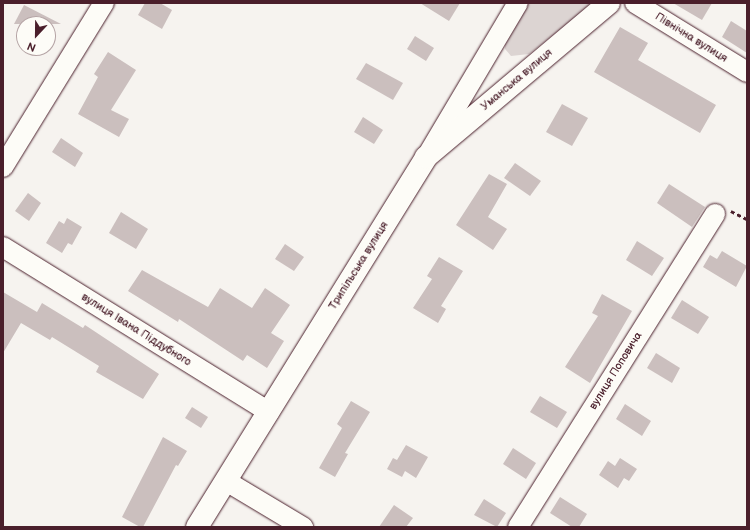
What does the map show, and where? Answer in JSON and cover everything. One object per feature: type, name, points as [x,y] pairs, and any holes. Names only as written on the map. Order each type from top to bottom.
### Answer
[{"type":"main road","name":"Уманська вулиця","points":[[426,158],[609,3]]},
{"type":"main road","name":"Трипільська вулиця","points":[[197,527],[426,158]]},
{"type":"street","points":[[3,167],[104,3]]},
{"type":"street","name":"Трипільська вулиця","points":[[426,158],[518,3]]},
{"type":"street","name":"Північна вулиця","points":[[635,3],[747,72]]},
{"type":"street","name":"вулиця Поповича","points":[[518,527],[715,214]]},
{"type":"street","name":"вулиця Івана Піддубного","points":[[3,247],[269,412]]},
{"type":"street","points":[[226,481],[304,527]]},
{"type":"shaded area","points":[[527,3],[594,3],[529,54],[511,56],[505,49],[505,44]]},
{"type":"building","points":[[145,3],[160,3],[172,10],[162,29],[138,15]]},
{"type":"building","points":[[420,3],[460,3],[449,21]]},
{"type":"building","points":[[673,3],[712,3],[702,20]]},
{"type":"building","points":[[24,5],[45,16],[18,16]]},
{"type":"building","points":[[731,21],[747,31],[747,53],[722,37]]},
{"type":"building","points":[[620,27],[648,43],[638,60],[716,105],[700,133],[594,72]]},
{"type":"building","points":[[415,36],[434,48],[426,61],[407,49]]},
{"type":"building","points":[[108,52],[136,70],[111,110],[129,119],[119,137],[78,114],[98,77],[94,74]]},
{"type":"building","points":[[366,63],[403,83],[393,100],[356,79]]},
{"type":"building","points":[[562,104],[588,118],[572,146],[546,132]]},
{"type":"building","points":[[363,117],[383,130],[374,144],[354,132]]},
{"type":"building","points":[[61,138],[83,153],[75,167],[52,152]]},
{"type":"building","points":[[515,163],[541,181],[530,196],[504,178]]},
{"type":"building","points":[[489,174],[507,184],[488,217],[507,229],[493,250],[456,225]]},
{"type":"building","points":[[669,184],[705,207],[692,227],[657,203]]},
{"type":"building","points":[[28,193],[41,203],[29,221],[15,211]]},
{"type":"building","points":[[121,212],[148,229],[136,249],[109,233]]},
{"type":"building","points":[[67,218],[82,227],[72,245],[68,243],[62,253],[46,243],[59,221],[64,224]]},
{"type":"building","points":[[637,241],[664,258],[652,276],[626,260]]},
{"type":"building","points":[[285,244],[304,257],[294,271],[275,259]]},
{"type":"building","points":[[722,251],[747,266],[736,287],[703,267],[710,255],[717,259]]},
{"type":"building","points":[[439,257],[463,271],[441,306],[446,309],[438,323],[413,308],[432,279],[427,276]]},
{"type":"building","points":[[142,270],[208,307],[220,288],[252,308],[265,288],[290,305],[271,333],[284,341],[267,368],[247,355],[243,361],[179,319],[178,322],[128,291]]},
{"type":"building","points":[[3,292],[37,312],[42,303],[83,328],[85,325],[159,374],[143,399],[96,372],[99,366],[52,337],[50,340],[21,323],[3,353]]},
{"type":"building","points":[[602,294],[632,311],[590,383],[565,367],[598,316],[592,313]]},
{"type":"building","points":[[682,300],[709,317],[698,334],[671,318]]},
{"type":"building","points":[[656,353],[680,368],[672,383],[647,368]]},
{"type":"building","points":[[540,396],[567,412],[557,428],[530,412]]},
{"type":"building","points":[[351,401],[370,412],[345,453],[348,454],[335,477],[319,468],[342,428],[337,424]]},
{"type":"building","points":[[625,404],[651,421],[642,436],[616,419]]},
{"type":"building","points":[[192,407],[208,417],[201,428],[185,418]]},
{"type":"building","points":[[163,437],[187,451],[178,466],[176,465],[143,527],[140,527],[122,517]]},
{"type":"building","points":[[406,445],[428,457],[416,478],[405,471],[402,477],[387,469],[393,458],[397,460]]},
{"type":"building","points":[[513,448],[536,463],[526,479],[503,464]]},
{"type":"building","points":[[620,458],[637,469],[629,481],[624,478],[618,488],[599,475],[608,461],[615,466]]},
{"type":"building","points":[[560,497],[587,514],[579,527],[572,527],[550,513]]},
{"type":"building","points":[[484,499],[506,513],[497,527],[474,515]]},
{"type":"building","points":[[394,505],[413,518],[406,527],[379,527]]}]
